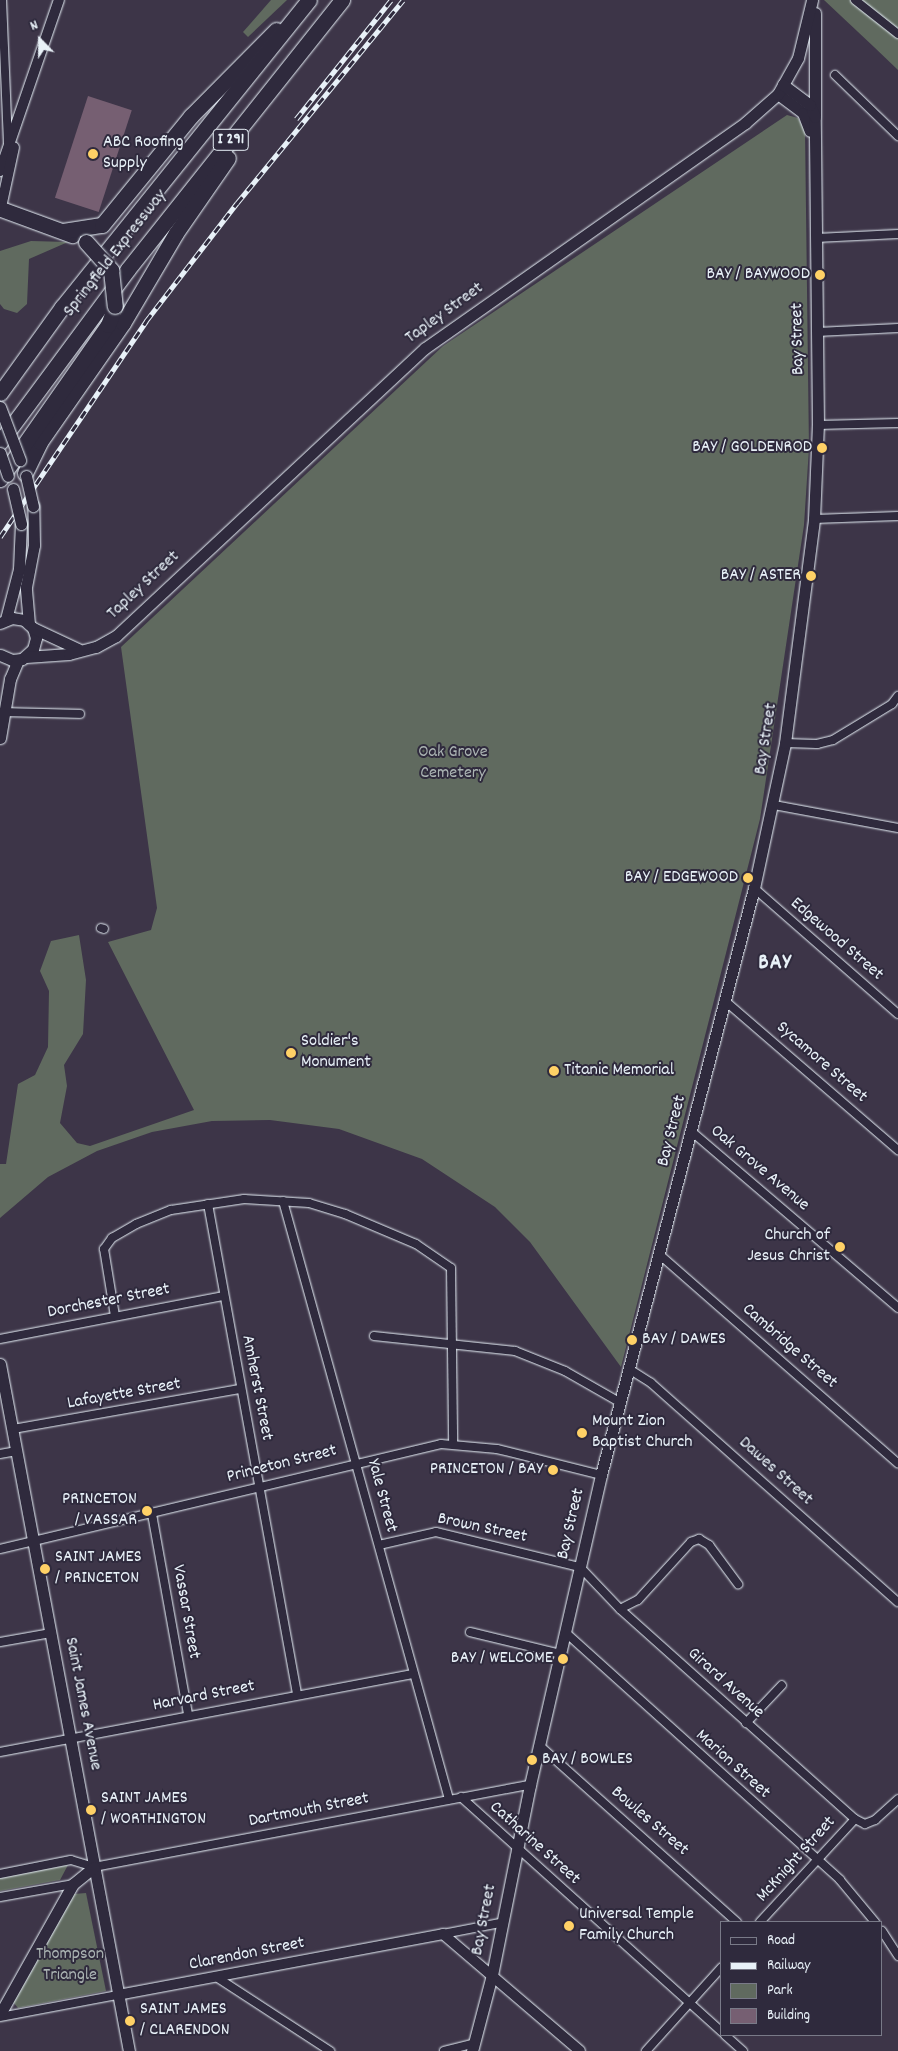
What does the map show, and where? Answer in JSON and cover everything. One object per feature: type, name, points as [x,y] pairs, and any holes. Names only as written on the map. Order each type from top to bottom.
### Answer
[{"type":"highway","points":[[63,231],[102,225],[203,104],[309,0]]},
{"type":"highway","name":"Springfield Expressway","points":[[0,393],[62,307],[309,0]]},
{"type":"highway","name":"Springfield Expressway","points":[[0,442],[66,349],[342,0]]},
{"type":"highway","points":[[24,470],[40,442],[123,323],[176,233],[266,98]]},
{"type":"highway","points":[[0,210],[63,231],[86,242],[111,270],[115,306],[108,325],[4,477]]},
{"type":"main road","name":"Tapley Street","points":[[0,655],[22,658],[69,654],[78,649],[96,647],[130,624],[425,348],[723,141],[780,90],[798,58],[813,0]]},
{"type":"main road","name":"Bay Street","points":[[472,2048],[492,1975],[500,1923],[530,1785],[601,1475],[660,1255],[754,888],[774,805],[785,743],[814,519],[818,425],[813,0]]},
{"type":"main road","name":"Bay Street","points":[[780,90],[807,118],[814,148]]},
{"type":"main road","points":[[780,90],[810,105],[815,117]]},
{"type":"main road","points":[[0,407],[24,470],[33,506],[34,544],[26,587],[35,644],[22,658],[10,679],[6,712],[0,738]]},
{"type":"main road","points":[[0,453],[4,477],[13,489],[21,524],[19,569],[3,621],[18,618],[78,649]]},
{"type":"main road","name":"Saint James Avenue","points":[[0,1364],[129,2051]]},
{"type":"main road","points":[[0,2016],[73,1884],[94,1867]]},
{"type":"street","points":[[0,171],[59,0]]},
{"type":"street","points":[[855,0],[898,34]]},
{"type":"street","points":[[2,2],[8,148]]},
{"type":"street","points":[[835,76],[898,136]]},
{"type":"street","points":[[0,210],[22,111]]},
{"type":"street","points":[[816,238],[898,234]]},
{"type":"street","points":[[817,332],[898,328]]},
{"type":"street","points":[[818,425],[898,423]]},
{"type":"street","points":[[814,519],[898,516]]},
{"type":"street","points":[[785,743],[817,744],[833,740],[892,704],[898,696]]},
{"type":"street","points":[[6,712],[80,714]]},
{"type":"street","points":[[774,805],[898,828]]},
{"type":"street","name":"Edgewood Street","points":[[754,888],[898,1014]]},
{"type":"street","name":"Sycamore Street","points":[[724,1000],[898,1150]]},
{"type":"street","name":"Oak Grove Avenue","points":[[691,1131],[898,1308]]},
{"type":"street","points":[[115,1316],[104,1249],[112,1238],[171,1210],[244,1199],[283,1201],[345,1214],[444,1260],[451,1268],[453,1442]]},
{"type":"street","name":"Yale Street","points":[[283,1201],[449,1799]]},
{"type":"street","name":"Amherst Street","points":[[208,1204],[297,1695]]},
{"type":"street","name":"Cambridge Street","points":[[660,1255],[898,1464]]},
{"type":"street","name":"Dorchester Street","points":[[0,1339],[224,1296]]},
{"type":"street","points":[[374,1336],[452,1342],[515,1351],[542,1360],[621,1403]]},
{"type":"street","name":"Dawes Street","points":[[629,1369],[651,1382],[898,1602]]},
{"type":"street","name":"Lafayette Street","points":[[12,1429],[240,1388]]},
{"type":"street","name":"Princeton Street","points":[[0,1549],[34,1543],[356,1462],[453,1442],[497,1449],[601,1475]]},
{"type":"street","points":[[0,1454],[17,1451]]},
{"type":"street","name":"Vassar Street","points":[[152,1514],[188,1715]]},
{"type":"street","name":"Brown Street","points":[[378,1545],[436,1532],[580,1567]]},
{"type":"street","points":[[620,1609],[638,1600],[691,1542],[699,1539],[710,1545],[738,1584]]},
{"type":"street","name":"Girard Avenue","points":[[580,1567],[620,1609],[855,1819]]},
{"type":"street","points":[[470,1632],[561,1654]]},
{"type":"street","name":"Marion Street","points":[[565,1632],[816,1861],[840,1880],[874,1921]]},
{"type":"street","points":[[0,1642],[51,1633]]},
{"type":"street","name":"Harvard Street","points":[[0,1752],[413,1674]]},
{"type":"street","points":[[746,1723],[782,1685]]},
{"type":"street","name":"Bowles Street","points":[[540,1746],[736,1921]]},
{"type":"street","name":"Dartmouth Street","points":[[94,1867],[530,1785]]},
{"type":"street","name":"Catharine Street","points":[[461,1798],[720,2030]]},
{"type":"street","points":[[855,1819],[865,1824],[876,1820],[898,1799]]},
{"type":"street","name":"McKnight Street","points":[[761,1921],[855,1819]]},
{"type":"street","points":[[0,1874],[71,1860],[94,1867]]},
{"type":"street","points":[[0,1897],[73,1884]]},
{"type":"street","name":"Clarendon Street","points":[[0,2016],[218,1978],[500,1923]]},
{"type":"street","points":[[883,1933],[898,1956]]},
{"type":"street","points":[[443,1934],[580,2051]]},
{"type":"street","points":[[646,2051],[720,1968]]},
{"type":"street","points":[[218,1978],[330,2051]]},
{"type":"street","points":[[726,2036],[743,2051]]},
{"type":"street","points":[[444,2051],[472,2048]]},
{"type":"green space","points":[[271,0],[287,0],[248,37],[243,32]]},
{"type":"green space","points":[[824,0],[898,0],[898,70],[874,47]]},
{"type":"green space","name":"Oak Grove Cemetery","points":[[787,115],[798,118],[805,130],[809,448],[804,525],[760,819],[621,1367],[530,1242],[495,1207],[422,1159],[339,1129],[270,1120],[212,1121],[152,1132],[97,1151],[48,1177],[0,1218],[0,1164],[6,1164],[18,1084],[35,1075],[48,1047],[49,991],[40,971],[51,941],[79,935],[86,980],[83,1034],[64,1065],[67,1086],[60,1123],[77,1143],[90,1146],[194,1110],[108,942],[151,930],[157,908],[121,647],[443,346]]},
{"type":"green space","points":[[31,241],[68,242],[29,259],[27,304],[17,313],[4,309],[0,304],[0,251]]},
{"type":"green space","points":[[68,1865],[60,1880],[0,1891],[0,1877]]},
{"type":"green space","name":"Thompson Triangle","points":[[86,1893],[106,1991],[18,2008],[13,2002],[74,1894]]},
{"type":"building","name":"ABC Roofing Supply","points":[[88,96],[132,110],[99,212],[55,198]]},
{"type":"railway","points":[[296,119],[391,0]]},
{"type":"railway","points":[[0,537],[146,321],[237,203],[403,0]]},
{"type":"place","name":"ABC Roofing Supply","points":[[93,154]]},
{"type":"place","name":"BAY / BAYWOOD","points":[[820,275]]},
{"type":"place","name":"BAY / GOLDENROD","points":[[822,448]]},
{"type":"place","name":"BAY / ASTER","points":[[811,576]]},
{"type":"place","name":"BAY / EDGEWOOD","points":[[748,878]]},
{"type":"place","name":"Soldier's Monument","points":[[291,1053]]},
{"type":"place","name":"Titanic Memorial","points":[[554,1071]]},
{"type":"place","name":"Church of Jesus Christ","points":[[840,1247]]},
{"type":"place","name":"BAY / DAWES","points":[[632,1340]]},
{"type":"place","name":"Mount Zion Baptist Church","points":[[582,1433]]},
{"type":"place","name":"PRINCETON / BAY","points":[[553,1470]]},
{"type":"place","name":"PRINCETON / VASSAR","points":[[147,1511]]},
{"type":"place","name":"SAINT JAMES / PRINCETON","points":[[45,1569]]},
{"type":"place","name":"BAY / WELCOME","points":[[563,1659]]},
{"type":"place","name":"BAY / BOWLES","points":[[532,1760]]},
{"type":"place","name":"SAINT JAMES / WORTHINGTON","points":[[91,1810]]},
{"type":"place","name":"Universal Temple Family Church","points":[[569,1926]]},
{"type":"place","name":"SAINT JAMES / CLARENDON","points":[[130,2021]]},
{"type":"district","name":"BAY","points":[[775,964]]}]
